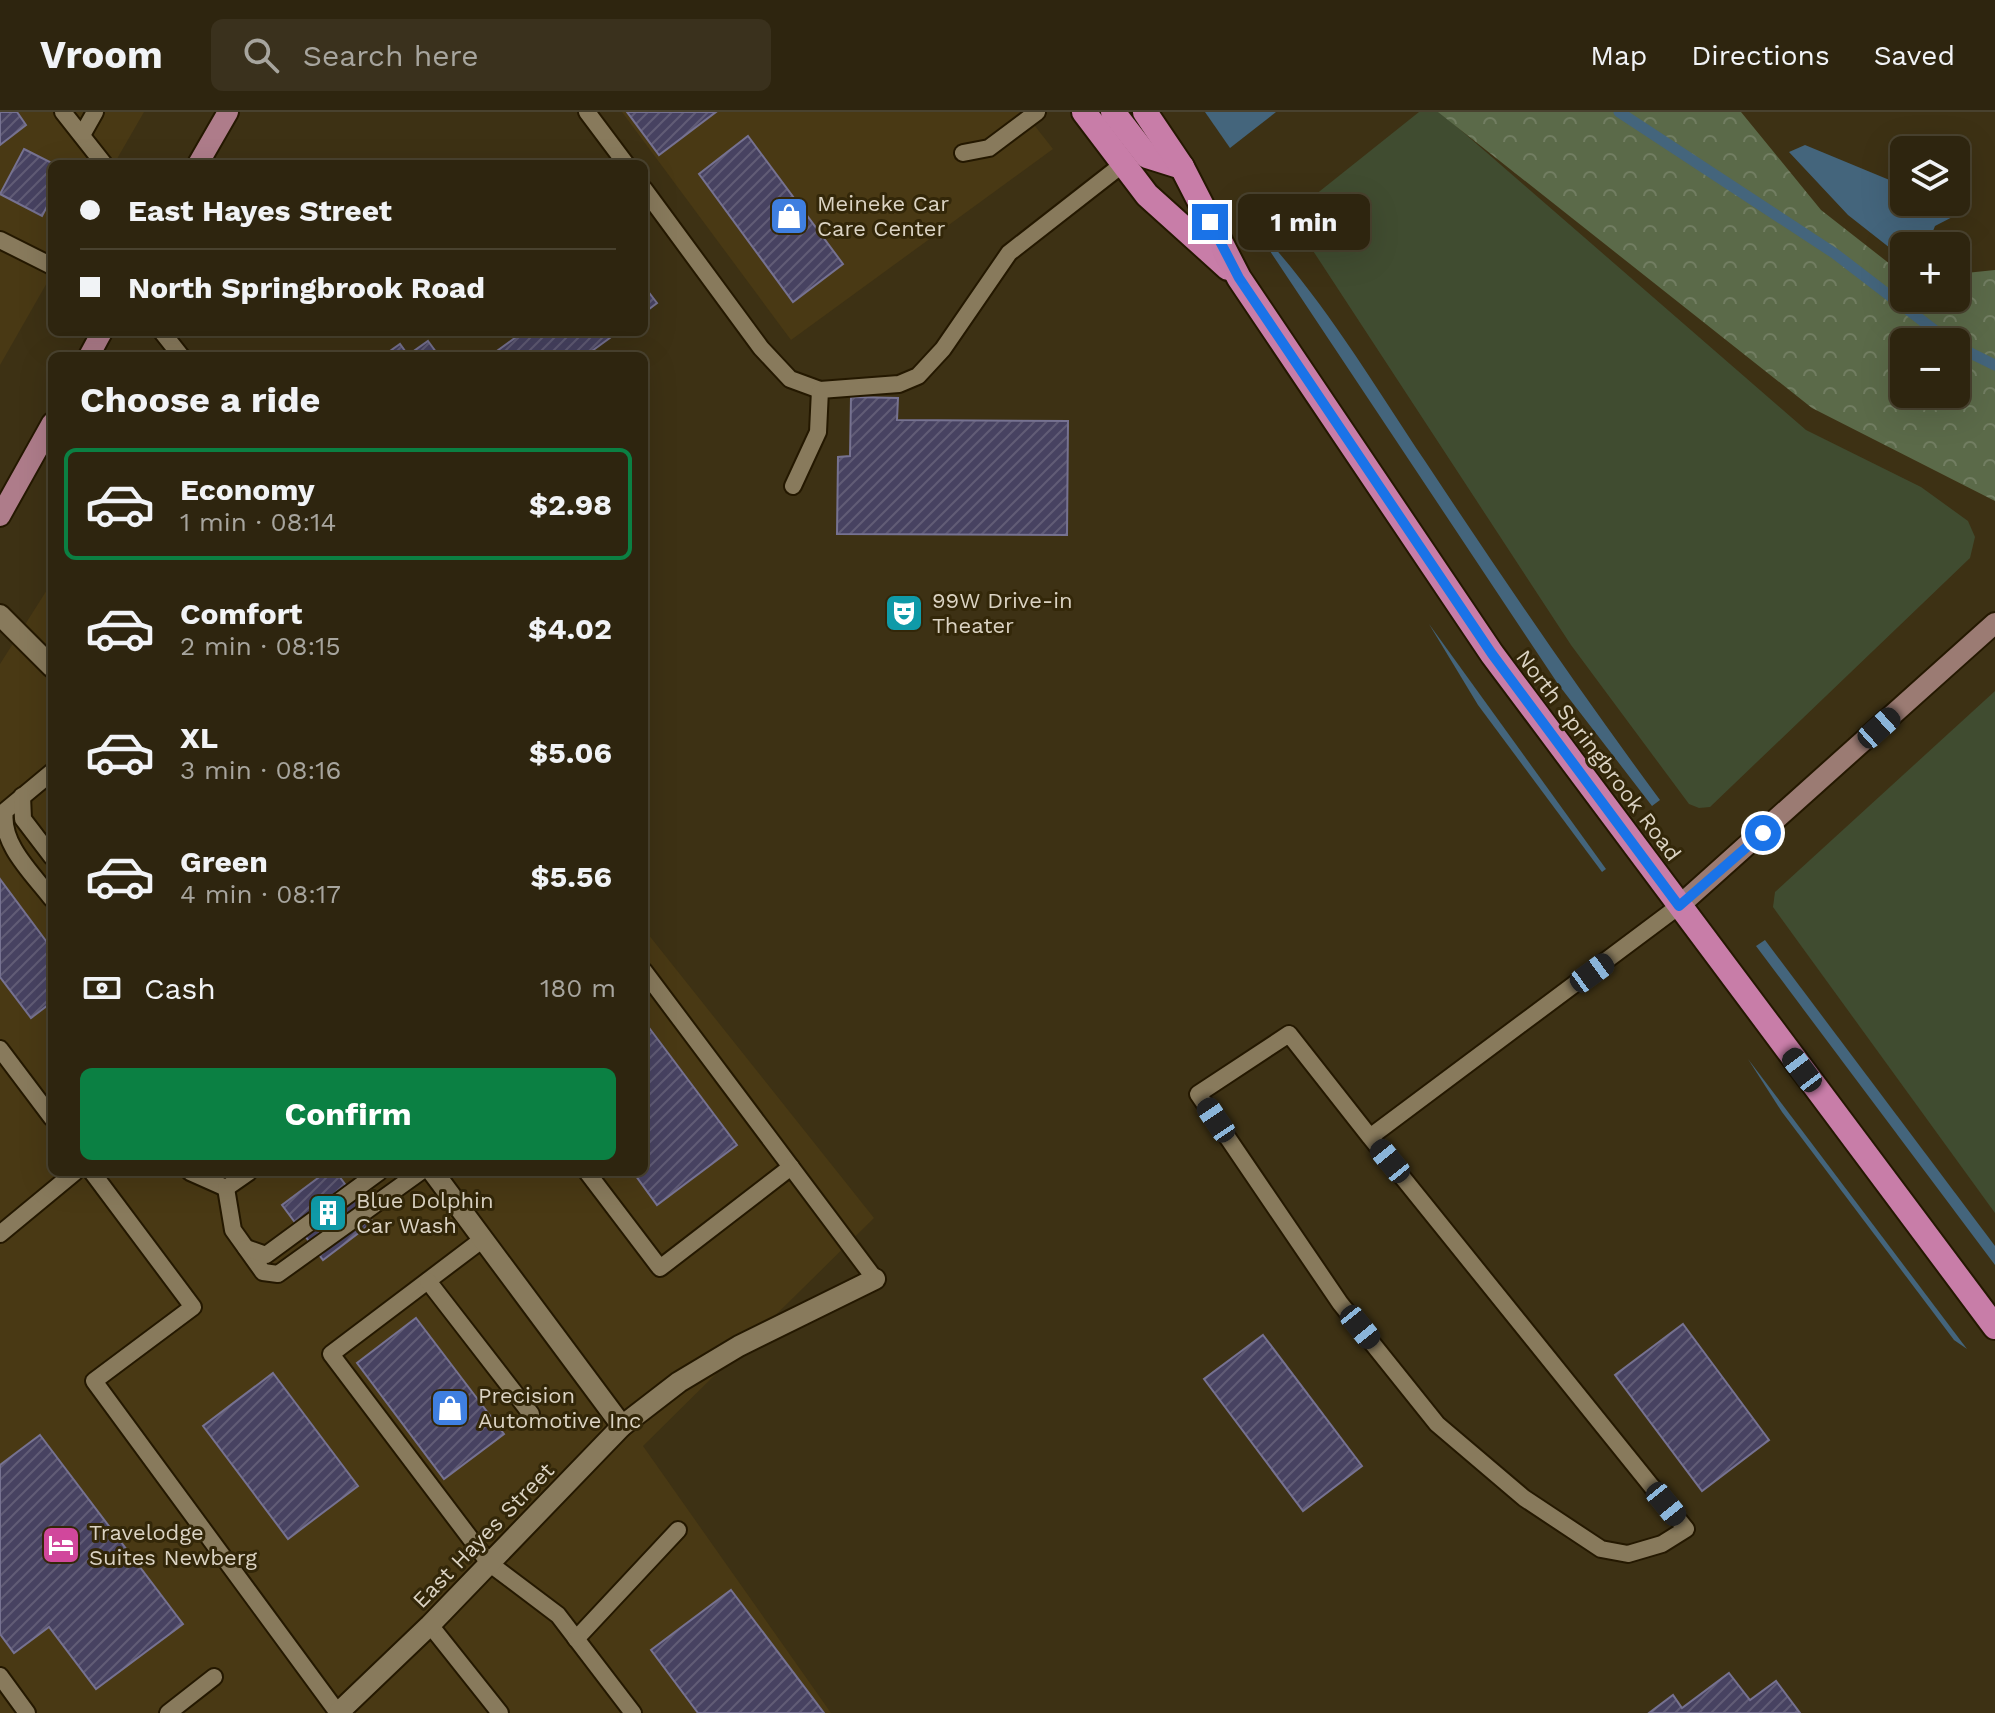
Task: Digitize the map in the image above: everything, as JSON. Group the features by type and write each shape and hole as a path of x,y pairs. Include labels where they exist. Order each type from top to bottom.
{"highway":[{"name":"North Springbrook Road","path":"1084,112 1147,195 1239,278"},
{"path":"1113,112 1147,156 1182,167"},
{"name":"North Springbrook Road","path":"1145,112 1182,167 1239,278 1492,654 1995,1327"}],"main road":[{"path":"200,160 228,112"},
{"path":"0,516 48,430"}],"street":[{"path":"0,615 48,663"},
{"path":"1679,906 1995,623"},
{"path":"436,1176 622,1426"},
{"name":"East Hayes Street","path":"338,1713 430,1625 622,1426 679,1382 739,1346 875,1279"}],"lane":[{"path":"63,112 101,160"},
{"path":"82,135 95,112"},
{"path":"587,112 623,160"},
{"path":"963,153 989,148 1037,112"},
{"path":"648,194 761,348 790,379 820,390 899,384 918,376 943,349 1009,253 1123,164"},
{"path":"0,240 48,264"},
{"path":"165,336 178,352"},
{"path":"793,486 818,432 820,390"},
{"path":"48,775 5,811 3,824 9,842 48,894"},
{"path":"22,796 23,819 48,852"},
{"path":"1370,1137 1679,906"},
{"path":"648,976 875,1279"},
{"path":"1289,1034 1370,1137 1439,1223 1686,1529 1662,1544 1628,1554 1601,1549 1524,1498 1437,1424 1340,1303 1198,1094 1289,1034"},
{"path":"0,1049 48,1113"},
{"path":"590,1176 660,1268 791,1167"},
{"path":"0,1234 70,1176"},
{"path":"95,1176 193,1307 94,1381 338,1713"},
{"path":"199,1176 226,1188"},
{"path":"226,1188 243,1176"},
{"path":"246,1248 266,1255 374,1176"},
{"path":"226,1188 233,1230 263,1272 278,1274 414,1176"},
{"path":"483,1239 331,1354 489,1563 558,1615 633,1713"},
{"path":"428,1281 531,1414"},
{"path":"576,1639 678,1530"},
{"path":"430,1625 500,1713"},
{"path":"0,1676 27,1713"},
{"path":"168,1713 214,1677"}],"shaded area":[{"path":"0,112 144,112 116,160 48,160 48,281 0,365"},
{"path":"622,112 1024,112 1053,149 791,340"},
{"path":"48,588 48,1176 648,1176 648,934 874,1218 643,1446 831,1713 0,1713 0,664"}],"green space":[{"path":"1419,112 1440,112 1806,430 1921,487 1968,521 1975,537 1970,558 1710,807 1699,808 1689,804 1571,645 1304,237 1275,218 1315,195"},
{"path":"1438,112 1741,112 1821,210 1890,264 1890,312 1970,312 1970,273 1995,270 1995,501 1812,408"},
{"path":"1995,691 1995,1213 1773,907 1775,892"}],"water":[{"path":"1205,112 1276,112 1230,148"},
{"path":"1805,145 1890,180 1890,216 1954,216 1935,226 1933,232 1890,232 1890,248 1848,215 1789,152"},
{"path":"1250,221 1299,277 1343,337 1511,590 1660,800 1652,806 1558,684"},
{"path":"1429,624 1606,869 1602,872 1478,705"},
{"path":"1765,940 1995,1246 1995,1265 1756,946"},
{"path":"1748,1059 1967,1349 1954,1340 1782,1112"}],"building":[{"path":"0,112 17,112 26,125 0,145"},
{"path":"627,112 716,112 659,155"},
{"path":"748,136 843,264 793,302 699,174"},
{"path":"24,149 48,161 48,205 42,216 0,194"},
{"path":"648,291 657,303 648,310"},
{"path":"518,336 612,336 590,352 496,352"},
{"path":"428,341 436,352 412,352"},
{"path":"400,344 406,352 389,352"},
{"path":"851,397 898,398 897,420 1068,421 1067,535 837,534 838,457 850,456"},
{"path":"0,879 48,944 48,1005 31,1018 0,977"},
{"path":"648,1026 737,1145 657,1205 636,1176 648,1176"},
{"name":"Blue Dolphin Car Wash","path":"321,1176 339,1176 373,1222 323,1260 282,1205"},
{"path":"416,1318 504,1434 444,1479 357,1363"},
{"path":"1683,1324 1769,1440 1702,1491 1615,1375"},
{"path":"1263,1335 1362,1466 1303,1511 1204,1379"},
{"path":"273,1373 358,1486 288,1539 203,1426"},
{"name":"Travelodge Suites Newberg","path":"40,1435 183,1624 96,1689 49,1627 14,1653 0,1634 0,1465"},
{"path":"731,1590 824,1713 698,1713 651,1650"},
{"path":"1729,1673 1750,1700 1776,1681 1800,1713 1649,1713 1673,1695 1682,1708"}],"waterway":[{"path":"1619,112 1834,253 1932,328"},
{"path":"1970,353 1995,365"}],"place":[{"name":"Meineke Car Care Center","path":"789,216"},
{"name":"99W Drive-in Theater","path":"904,613"},
{"name":"Blue Dolphin Car Wash","path":"328,1213"},
{"name":"Precision Automotive Inc","path":"450,1408"},
{"name":"Travelodge Suites Newberg","path":"61,1545"}],"route":[{"path":"1210,222 1239,278 1492,654 1679,906 1763,833"}]}
